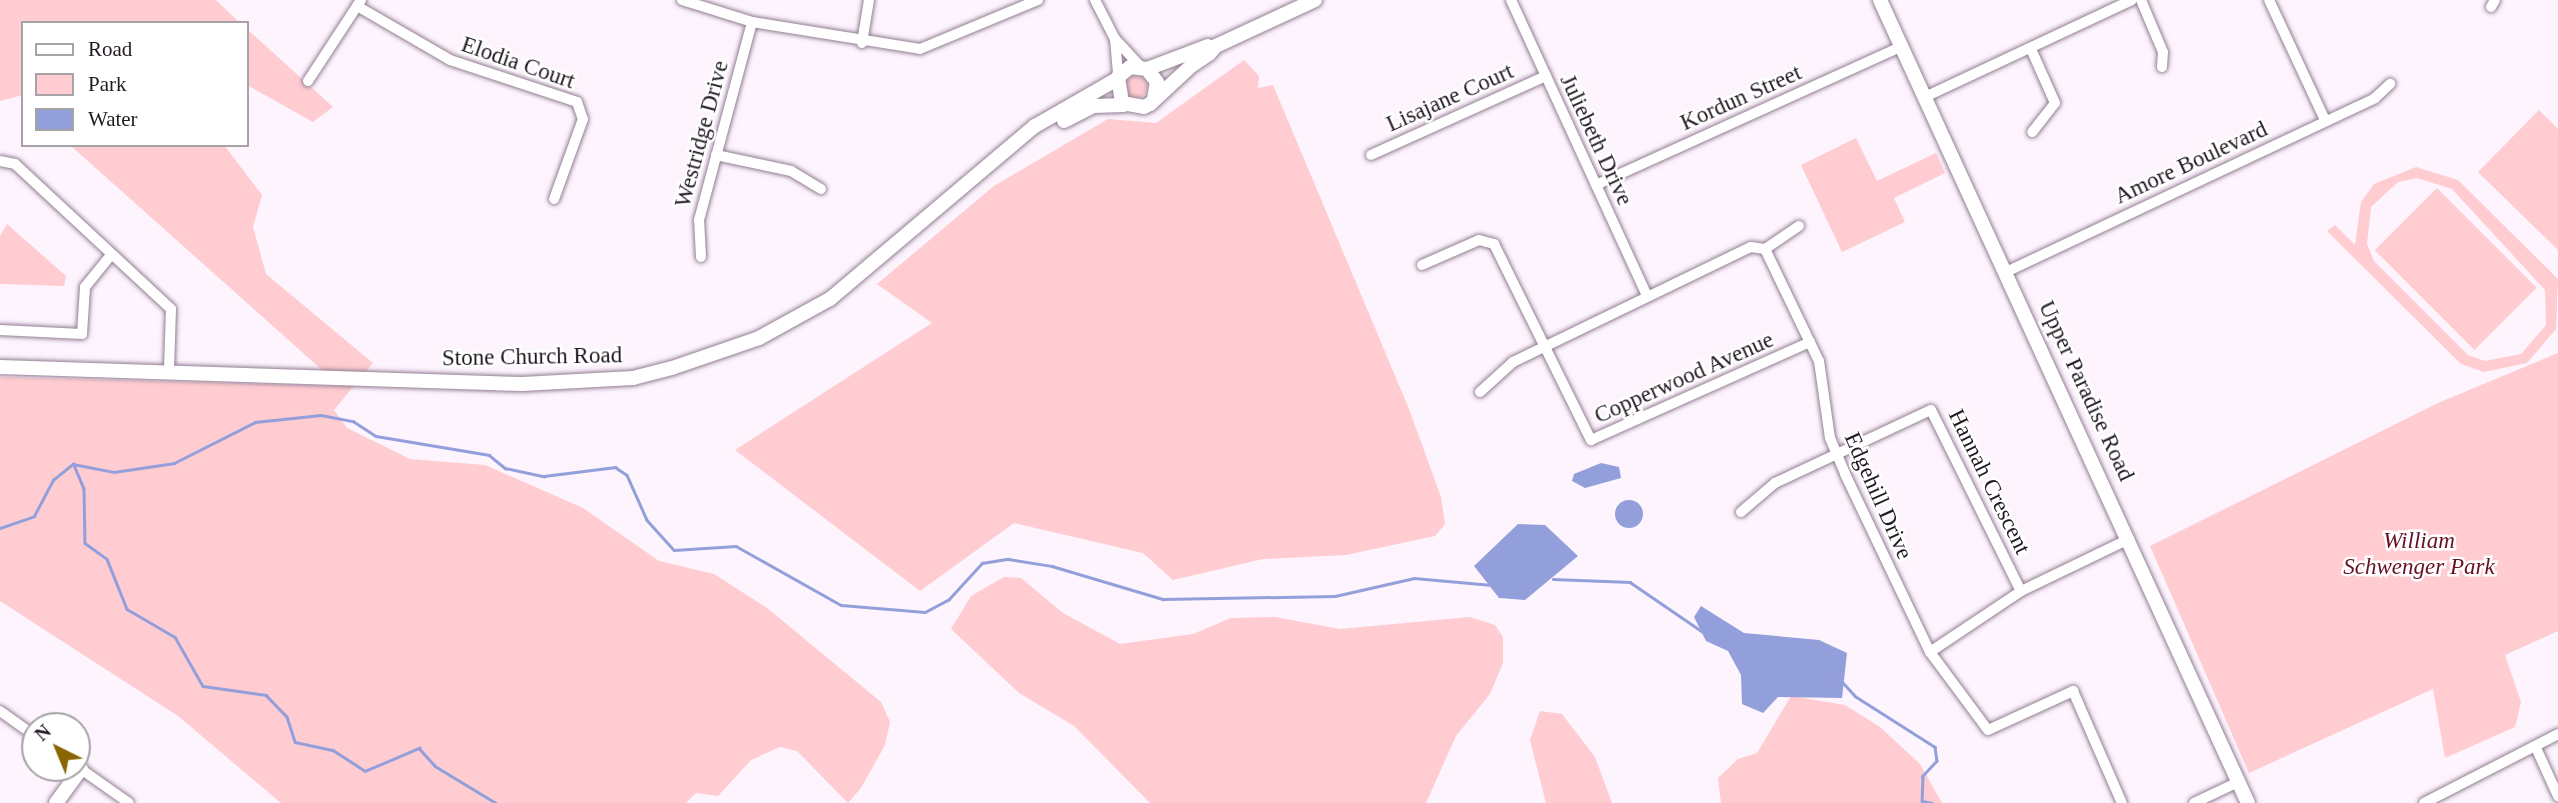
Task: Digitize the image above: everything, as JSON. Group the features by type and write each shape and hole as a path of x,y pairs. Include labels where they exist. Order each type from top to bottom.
{"main road":[{"path":"1216,46 1141,108 1124,105 1116,93 1118,78 1216,46 1315,0"},
{"name":"Upper Paradise Road","path":"1880,0 1927,96 2248,803"},
{"path":"1144,68 1157,82 1154,99"},
{"name":"Stone Church Road","path":"0,367 169,368 251,376 522,384 634,378 759,338 830,299 972,175 1118,78"},
{"name":"Stone Church Road","path":"1032,133 1039,135 1093,106 1124,105"},
{"path":"56,803 69,782"}],"street":[{"path":"682,0 752,22 862,43 920,49 1038,0"},
{"path":"862,43 869,0"},
{"path":"1095,0 1115,39 1144,68"},
{"name":"Juliebeth Drive","path":"1511,0 1647,296"},
{"path":"1927,96 2132,0"},
{"path":"2141,0 2162,52 2162,67"},
{"path":"2269,0 2325,120"},
{"path":"307,81 359,3"},
{"name":"Elodia Court","path":"359,3 450,60 577,102 583,119 554,199"},
{"name":"Westridge Drive","path":"701,257 696,236 752,22"},
{"path":"1115,39 1118,78"},
{"name":"Kordun Street","path":"1596,185 1903,46"},
{"path":"2031,49 2055,103 2032,132"},
{"name":"Lisajane Court","path":"1371,155 1546,76"},
{"name":"Amore Boulevard","path":"2006,272 2380,96 2390,84"},
{"path":"716,155 791,171 821,189"},
{"path":"0,161 15,163 171,309 169,368"},
{"path":"1480,392 1503,368 1751,247 1765,248 1799,226"},
{"path":"1422,265 1479,240 1492,242 1543,348"},
{"name":"Edgehill Drive","path":"1765,248 1811,342 1836,454 1930,652 1988,730 2073,691 2122,803"},
{"path":"0,330 82,334 85,287 111,255"},
{"name":"Copperwood Avenue","path":"1543,348 1591,440 1811,342"},
{"name":"Hannah Crescent","path":"1836,454 1931,410 1938,412 2021,590"},
{"path":"1741,512 1775,483 1836,454"},
{"path":"1930,652 2021,590 2129,539"},
{"path":"0,711 21,726"},
{"path":"2424,803 2537,750 2558,734"},
{"path":"2537,750 2558,796"},
{"path":"91,776 129,803"},
{"path":"2194,803 2238,782"}],"green space":[{"path":"0,0 216,0 238,21 21,21 21,96 0,101"},
{"path":"248,30 333,107 313,122 248,86"},
{"path":"1244,60 1259,76 1258,88 1273,85 1409,409 1441,497 1445,524 1435,536 1346,555 1263,559 1173,580 1143,553 1014,523 920,591 735,450 932,323 877,284 994,186 1108,119 1156,123"},
{"path":"1136,76 1144,79 1147,87 1144,95 1136,98 1128,95 1125,87 1128,79"},
{"path":"2539,110 2558,129 2558,250 2478,172"},
{"path":"1856,138 1877,181 1936,153 1945,173 1894,198 1905,222 1842,252 1801,165"},
{"path":"72,147 226,147 262,195 253,227 266,274 373,363 334,410 347,428 410,459 485,465 583,508 659,561 714,574 767,608 881,702 890,722 885,745 861,788 848,803 797,751 780,747 751,760 718,796 696,793 686,803 281,803 178,716 0,601 0,377 340,386"},
{"path":"2416,167 2458,180 2558,279 2556,329 2527,363 2484,372 2461,364 2327,231 2335,225 2355,245 2361,202 2374,184","holes":["2417,178 2452,189 2545,290 2546,325 2521,354 2485,361 2468,355 2374,261 2367,244 2371,207 2398,182"]},
{"path":"2437,188 2537,288 2474,350 2375,250"},
{"path":"7,224 66,276 64,286 0,284 0,236"},
{"name":"William Schwenger Park","path":"2558,353 2558,631 2505,655 2521,702 2515,727 2445,758 2433,689 2249,773 2150,546 2438,403"},
{"path":"1004,577 1021,578 1063,613 1120,644 1193,634 1231,618 1275,617 1340,629 1470,617 1495,625 1503,637 1503,663 1490,694 1456,736 1426,803 1150,803 1074,726 1019,693 951,629 971,596"},
{"path":"1791,696 1845,705 1880,727 1920,764 1942,803 1721,803 1718,778 1738,759 1757,753"},
{"path":"1540,711 1562,714 1595,757 1612,803 1546,803 1530,740"}],"water":[{"path":"1601,463 1619,467 1621,478 1585,488 1572,481 1574,474"},
{"path":"1629,500 1639,504 1643,514 1639,524 1629,528 1619,524 1615,514 1619,504"},
{"path":"1518,524 1545,525 1578,556 1525,600 1499,598 1474,566"},
{"path":"1701,606 1744,633 1819,640 1847,653 1842,698 1778,697 1763,713 1742,704 1741,675 1728,651 1706,641 1694,617"}],"waterway":[{"path":"0,528 34,516 53,480 73,464 114,472 174,463 255,422 321,415 353,421 376,436 489,455 505,468 544,476 615,467 627,475 647,520 674,550 736,546 841,605 925,612 949,599 982,563 1008,559 1052,566 1163,599 1335,596 1414,578 1492,585"},
{"path":"74,465 84,488 85,543 107,559 127,609 175,637 203,686 266,695 287,717 295,742 333,750 365,771 419,748 435,766 496,803"},
{"path":"1553,579 1630,582 1703,632"},
{"path":"1838,677 1855,696 1935,747 1937,761 1923,776 1922,801 1932,803"}]}
